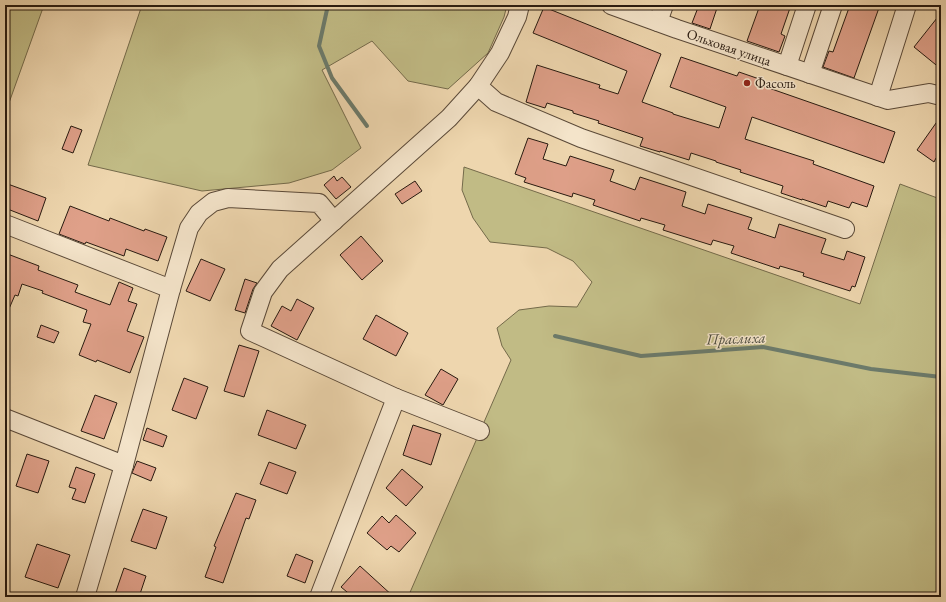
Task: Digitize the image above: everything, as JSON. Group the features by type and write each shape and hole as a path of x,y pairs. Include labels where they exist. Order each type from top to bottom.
{"street":[{"path":"480,431 396,398 250,331 263,292 280,269 449,118 478,86 500,53 517,17 520,5"},
{"name":"Ольховая улица","path":"611,5 639,10 658,22 888,100 929,93 941,96"},
{"path":"658,22 664,5"},
{"path":"787,66 807,5"},
{"path":"810,74 833,5"},
{"path":"878,97 907,5"},
{"path":"478,86 496,102 581,138 846,229"},
{"path":"85,597 124,465 171,289 189,228 199,213 213,202 228,198 319,203 334,220"},
{"path":"5,224 171,289"},
{"path":"319,597 396,398"},
{"path":"5,418 124,465"}],"shaded area":[{"path":"5,5 44,5 5,114"},
{"path":"142,5 507,5 504,17 488,53 448,89 408,81 372,41 322,70 361,148 332,170 289,183 202,191 88,165"},
{"path":"464,167 860,304 900,184 940,199 941,597 408,597 511,360 502,346 497,328 519,310 549,306 577,307 592,282 573,261 547,248 490,242 473,218 462,190"}],"building":[{"path":"699,5 718,5 710,29 692,23"},
{"path":"760,5 791,5 781,34 785,36 779,52 747,41"},
{"path":"850,5 880,5 854,78 823,67 829,51 833,52"},
{"path":"544,7 661,54 642,102 673,114 719,128 726,107 670,87 681,57 737,76 739,72 765,81 763,86 895,132 884,163 752,117 745,139 814,161 813,164 874,186 867,207 852,202 849,208 828,201 826,207 802,200 781,193 783,186 740,172 741,170 716,161 691,153 689,160 640,146 643,138 598,123 599,121 547,103 545,108 526,102 537,65 600,85 599,88 618,94 627,71 533,33"},
{"path":"941,13 941,69 914,47"},
{"path":"941,116 941,162 936,158 934,162 917,150"},
{"path":"71,126 82,130 73,153 62,149"},
{"path":"528,138 548,144 543,159 566,166 570,156 614,170 610,181 635,190 640,177 686,192 682,206 705,214 708,204 752,218 748,229 775,238 779,224 826,239 821,253 844,260 847,251 865,257 855,287 852,286 850,291 803,276 804,273 780,266 779,269 731,253 734,246 713,240 711,245 663,230 665,225 641,218 640,221 593,205 595,200 573,193 572,197 524,182 526,178 515,174"},
{"path":"334,176 337,181 342,177 351,187 336,199 324,185"},
{"path":"415,181 422,191 402,204 395,194"},
{"path":"5,183 46,198 38,221 5,208"},
{"path":"70,206 109,221 110,218 144,231 145,229 167,237 158,261 126,249 124,256 59,234"},
{"path":"361,236 383,261 362,280 340,255"},
{"path":"5,253 39,266 38,270 78,285 75,292 110,305 119,282 133,288 128,301 137,304 127,331 144,337 130,373 97,360 96,362 79,355 91,324 83,322 87,310 42,293 43,291 22,284 18,296 15,295 5,318"},
{"path":"201,259 225,269 210,301 186,291"},
{"path":"245,279 257,283 253,289 245,313 235,310"},
{"path":"297,299 314,308 297,340 271,326 282,306 291,311"},
{"path":"376,315 408,333 396,356 363,339"},
{"path":"41,325 59,332 54,343 37,337"},
{"path":"239,345 259,351 244,397 224,391"},
{"path":"441,369 458,379 443,405 425,395"},
{"path":"184,378 208,387 196,419 172,410"},
{"path":"95,395 117,403 104,439 81,431"},
{"path":"267,410 306,425 296,449 258,435"},
{"path":"413,425 441,434 431,465 403,455"},
{"path":"147,428 167,436 163,447 143,440"},
{"path":"27,454 49,461 38,493 16,486"},
{"path":"137,461 156,468 151,481 132,473"},
{"path":"269,462 296,472 287,494 260,484"},
{"path":"76,467 95,474 85,503 72,499 76,489 69,487"},
{"path":"402,469 423,487 406,506 386,488"},
{"path":"236,493 256,500 249,519 246,518 223,583 205,577 216,547 214,546"},
{"path":"143,509 167,517 156,549 131,541"},
{"path":"396,515 416,533 399,552 391,546 387,550 367,533 382,516 389,523"},
{"path":"37,544 70,555 58,588 25,577"},
{"path":"296,554 313,561 305,583 287,576"},
{"path":"360,566 394,597 353,597 341,587"},
{"path":"124,568 146,576 139,597 114,597"}],"waterway":[{"name":"Праслиха","path":"328,5 319,46 332,78 367,126"},
{"name":"Праслиха","path":"555,336 641,356 763,347 871,369 941,377"}],"place":[{"name":"Фасоль","path":"747,83"}]}
